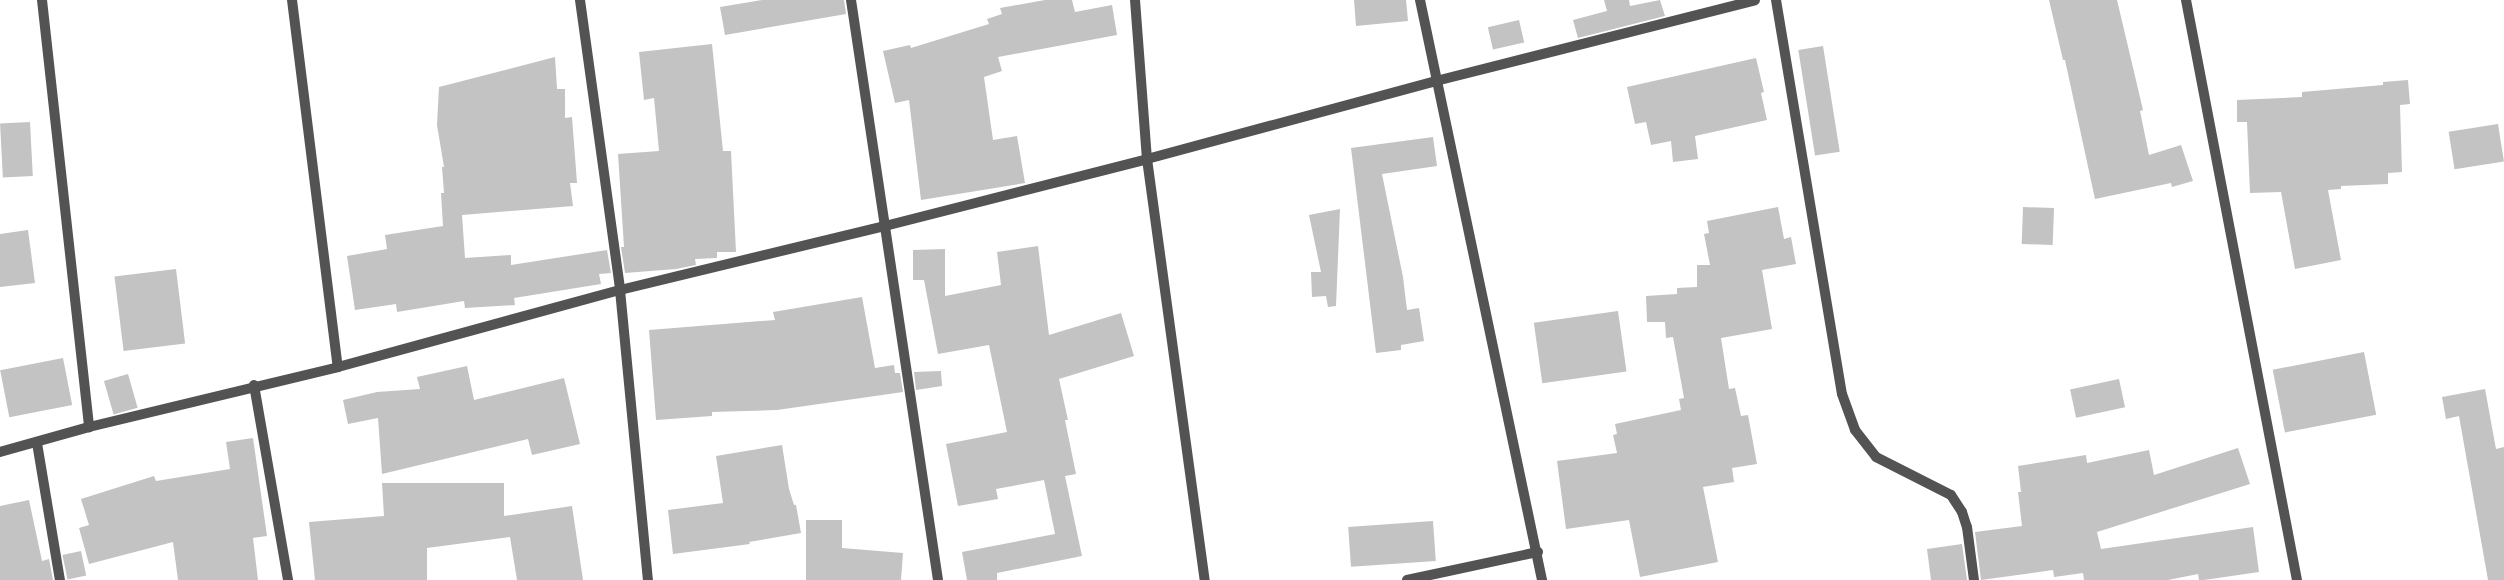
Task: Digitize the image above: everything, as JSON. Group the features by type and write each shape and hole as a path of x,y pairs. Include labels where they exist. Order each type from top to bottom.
{"street":[{"path":"42,0 89,427"},
{"path":"292,0 338,367"},
{"path":"580,0 620,290 648,580"},
{"path":"851,0 938,580"},
{"path":"1135,0 1147,159 1205,580"},
{"path":"1420,0 1538,552 1542,580"},
{"path":"1776,0 1842,394 1855,430 1876,458 1951,495 1962,512 1967,527 1974,580"},
{"path":"2186,0 2297,580"},
{"path":"0,452 254,385 338,367 620,290 884,226 1147,159 1436,81 1750,1"},
{"path":"254,385 288,580"},
{"path":"37,443 60,580"},
{"path":"1407,580 1538,552"}],"building":[{"path":"762,0 844,0 846,14 725,35 720,7"},
{"path":"1045,0 1072,0 1075,12 1112,5 1117,35 998,57 1002,71 984,77 993,140 1017,136 1025,183 921,200 909,100 895,103 883,51 910,45 911,48 989,24 987,19 1002,14 1000,8"},
{"path":"1354,0 1406,0 1408,21 1356,26"},
{"path":"1604,0 1629,0 1630,6 1660,0 1665,16 1578,38 1573,20 1607,11"},
{"path":"2049,0 2117,0 2143,110 2140,111 2149,155 2181,145 2193,181 2172,187 2171,183 2095,199 2065,60 2063,60"},
{"path":"1519,20 1524,42 1493,50 1488,27"},
{"path":"712,44 723,151 731,151 736,252 717,252 717,258 695,259 696,265 676,269 625,273 621,247 624,247 618,154 659,151 654,98 644,100 639,52"},
{"path":"1823,46 1840,152 1815,156 1798,50"},
{"path":"555,57 557,89 565,89 565,118 572,117 577,183 570,183 573,206 462,215 465,258 511,255 511,265 607,250 611,273 599,274 601,284 514,298 515,305 465,308 464,301 397,312 396,304 355,310 347,256 387,249 385,235 443,226 441,193 444,193 442,167 444,167 437,125 439,87"},
{"path":"1756,58 1764,92 1761,93 1767,120 1695,136 1698,159 1673,162 1671,141 1651,145 1646,122 1635,124 1627,87"},
{"path":"2408,80 2410,104 2400,105 2402,172 2388,173 2388,184 2341,186 2341,189 2328,190 2341,260 2295,269 2281,192 2250,193 2247,122 2237,122 2237,100 2302,97 2302,92 2383,85 2383,82"},
{"path":"30,122 33,176 3,177 0,124"},
{"path":"2498,124 2504,162 2455,169 2449,132"},
{"path":"1433,137 1437,166 1382,174 1403,277 1407,310 1419,308 1424,341 1401,345 1401,350 1376,353 1351,148"},
{"path":"1778,207 1784,239 1791,237 1796,264 1762,270 1772,329 1721,338 1729,389 1735,388 1741,416 1748,415 1757,464 1732,468 1734,482 1703,487 1718,562 1640,577 1629,520 1566,529 1557,461 1617,453 1613,435 1617,434 1615,424 1681,410 1679,399 1684,398 1673,337 1666,338 1665,322 1647,322 1646,296 1677,294 1677,288 1697,287 1697,265 1710,265 1704,234 1709,233 1707,221"},
{"path":"2023,207 2054,208 2053,245 2022,244"},
{"path":"1340,209 1336,306 1328,307 1326,296 1312,297 1311,272 1321,272 1309,215"},
{"path":"28,230 35,283 0,287 0,234"},
{"path":"1038,246 1049,335 1121,313 1134,356 1059,379 1068,420 1065,420 1076,474 1065,476 1082,556 997,573 997,580 967,580 962,552 1055,534 1044,480 996,489 998,499 958,506 946,444 1007,432 989,345 938,354 924,280 913,280 913,250 945,249 945,296 1001,285 997,252"},
{"path":"176,269 185,343 124,351 114,277"},
{"path":"862,297 875,368 894,365 895,373 900,373 903,392 777,410 712,412 712,416 656,420 649,330 775,320 773,312"},
{"path":"1618,311 1626,371 1542,383 1534,323"},
{"path":"2364,352 2376,415 2285,433 2273,370"},
{"path":"63,358 72,405 9,417 0,370"},
{"path":"467,366 474,400 564,378 580,444 532,455 528,439 382,474 378,418 348,424 343,400 377,392 420,389 417,377"},
{"path":"941,371 942,386 916,390 914,372"},
{"path":"128,374 138,408 114,415 104,381"},
{"path":"2119,379 2125,407 2076,418 2070,389"},
{"path":"2485,389 2496,449 2504,447 2504,580 2488,580 2459,416 2446,419 2442,397"},
{"path":"253,438 267,536 253,538 258,580 178,580 173,542 89,564 79,528 89,525 81,499 154,476 156,481 230,469 226,442"},
{"path":"782,445 789,489 794,505 796,505 801,533 749,542 750,544 673,554 668,510 723,503 716,456"},
{"path":"2238,448 2250,484 2097,532 2101,549 2253,527 2259,572 2204,580 2199,580 2198,574 2168,580 2084,580 2083,573 2054,577 2053,570 1981,580 1975,532 2022,526 2018,492 2021,492 2018,466 2086,455 2087,463 2149,450 2154,475"},
{"path":"382,483 504,483 504,516 572,506 583,580 517,580 510,537 427,548 427,580 315,580 309,522 384,516"},
{"path":"29,500 42,561 49,559 53,580 0,580 0,506"},
{"path":"806,520 842,520 842,548 903,553 901,580 806,580"},
{"path":"1433,521 1436,561 1351,567 1348,527"},
{"path":"1962,544 1967,580 1931,580 1927,549"},
{"path":"81,551 86,575 68,579 62,555"}]}
